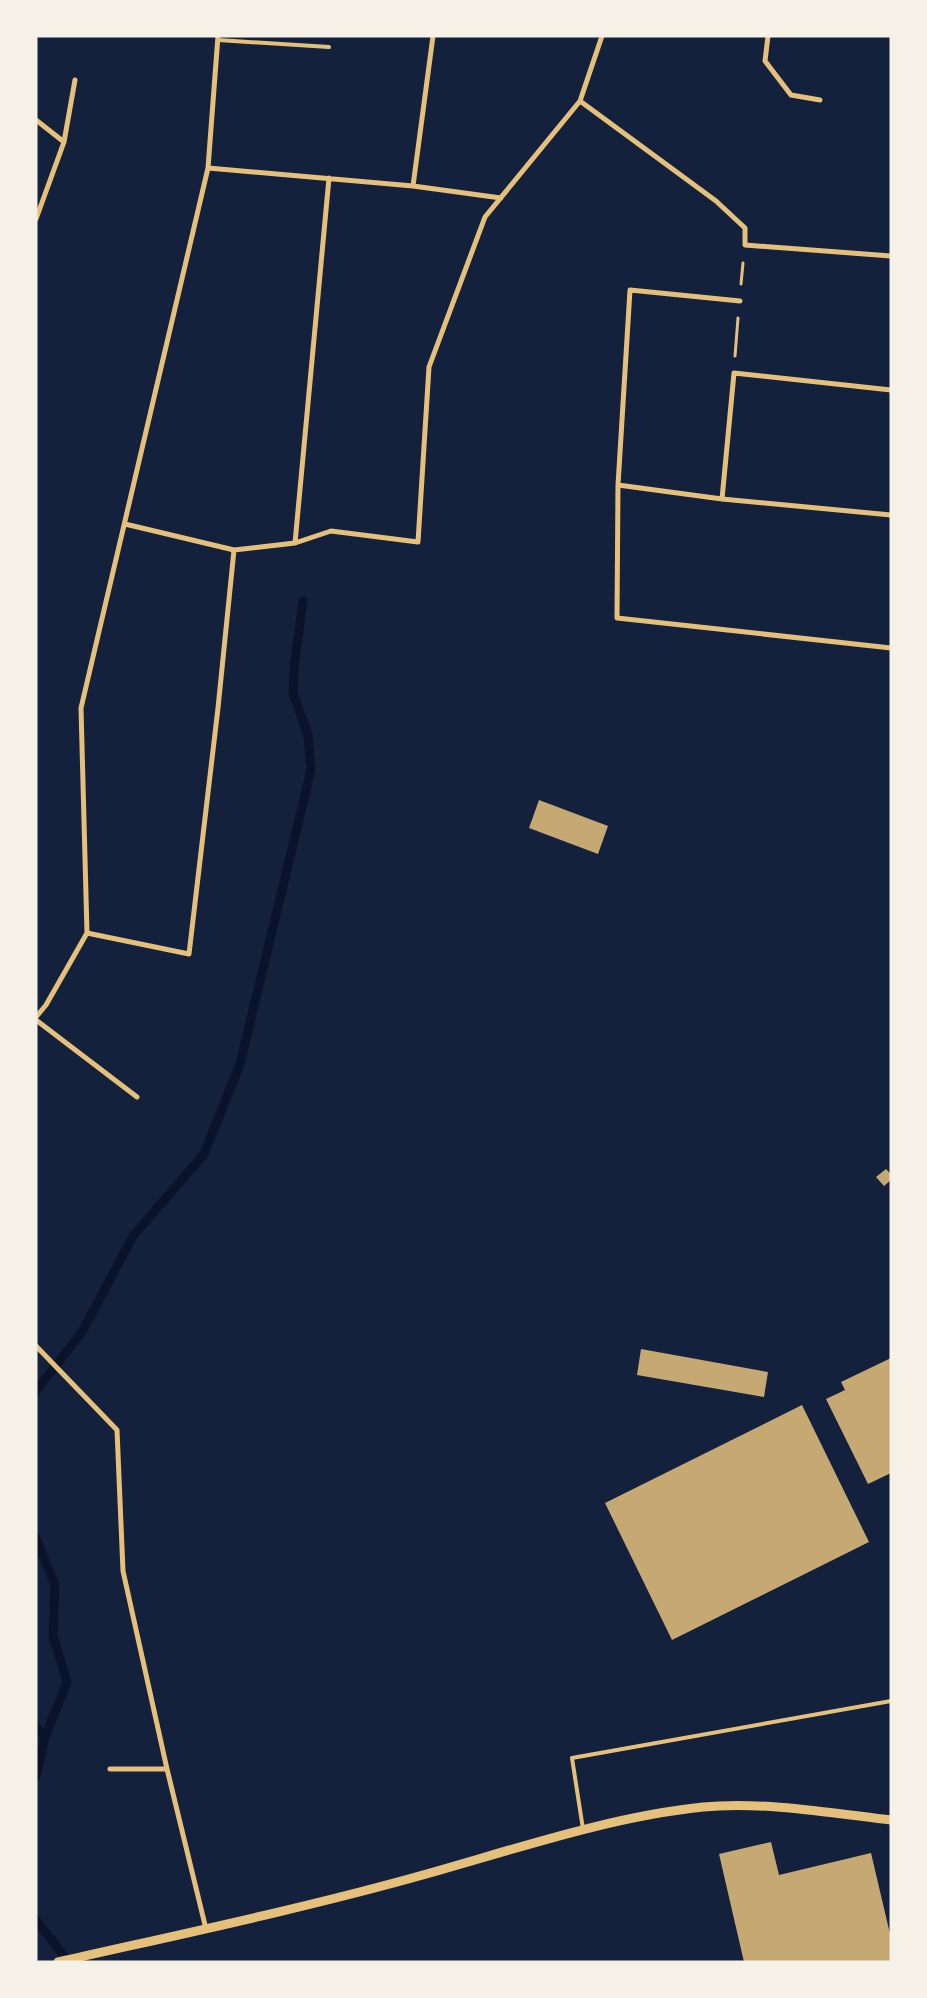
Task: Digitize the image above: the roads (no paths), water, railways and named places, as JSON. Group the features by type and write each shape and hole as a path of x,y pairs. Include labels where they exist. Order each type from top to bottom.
{"street":[{"path":"413,186 433,36"},
{"path":"125,524 234,550 295,543 331,531 418,542 429,367 485,217 580,101 602,36"},
{"path":"768,36 764,61 791,95 820,100"},
{"path":"138,1097 36,1019 87,933 81,708 208,168 218,38"},
{"path":"36,219 64,142 75,80"},
{"path":"580,101 716,201 745,228 745,245 891,256"},
{"path":"36,120 64,142"},
{"path":"208,168 413,186 502,198"},
{"path":"295,543 329,178"},
{"path":"740,301 630,290 618,485 617,618 891,648"},
{"path":"722,499 734,373 891,390"},
{"path":"618,485 722,499 891,515"},
{"path":"87,933 189,954 218,708 234,550"},
{"path":"36,1346 117,1430 123,1571 167,1769 206,1929"},
{"path":"110,1769 167,1769"},
{"path":"58,1962 206,1929 409,1879 627,1819 704,1807 757,1806 891,1820"}],"lane":[{"path":"218,38 329,47"},
{"path":"584,1830 572,1758 891,1701"}],"waterway":[{"path":"36,1391 82,1332 133,1236 204,1154 240,1064 311,770 308,735 293,693 294,667 303,601"},
{"path":"36,1539 55,1585 53,1636 67,1682 45,1737"},
{"path":"36,1727 45,1737 36,1776"},
{"path":"36,1920 69,1962"}]}
